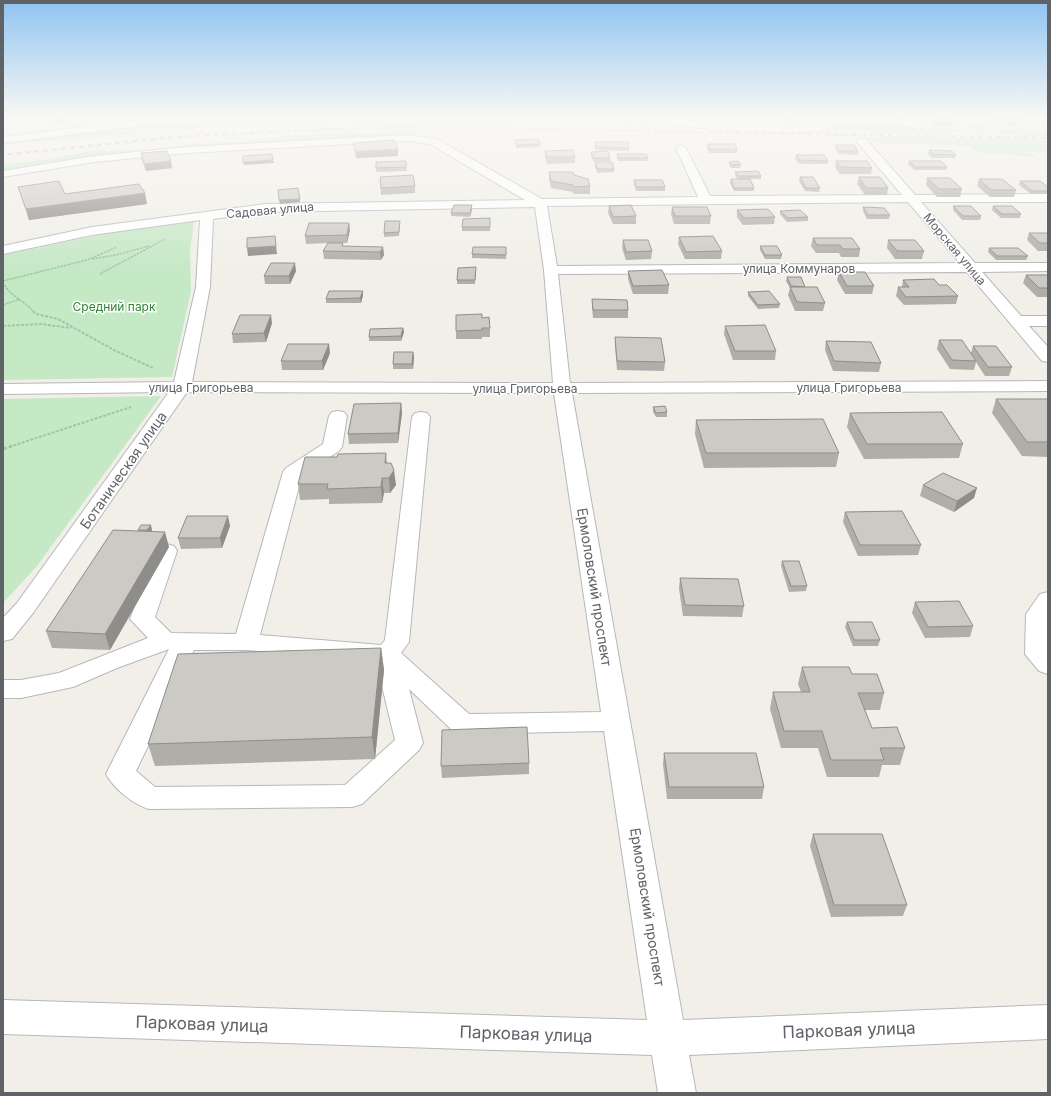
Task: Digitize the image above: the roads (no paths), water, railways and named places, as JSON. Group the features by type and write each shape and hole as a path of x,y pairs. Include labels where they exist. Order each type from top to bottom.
{"street":[{"path":"3,174 32,169"},
{"path":"481,169 540,204"},
{"path":"691,169 706,200"},
{"name":"Морская улица","path":"887,169 913,198 969,267 1048,357"},
{"name":"Садовая улица","path":"3,250 92,231 265,208 332,205 540,204 706,200 1048,198"},
{"name":"Ермоловский проспект","path":"540,204 551,270 562,388 670,1038 677,1093"},
{"name":"Ботаническая улица","path":"3,633 25,608 180,386 203,287 207,216"},
{"name":"улица Коммунаров","path":"551,270 1048,267"},
{"path":"1017,321 1048,321"},
{"name":"улица Григорьева","path":"3,389 180,386 562,388 1048,386"},
{"path":"246,642 293,472 332,447 338,416"},
{"path":"387,654 396,642 421,417"},
{"path":"166,551 142,619 175,641"},
{"path":"1048,599 1038,614 1038,654 1048,665"},
{"path":"3,689 21,689 64,681 108,662 175,641 246,642 387,654 463,724 617,721"},
{"path":"175,641 120,774 149,798 352,796 409,744 387,654"},
{"name":"Парковая улица","path":"3,1017 670,1038 1048,1022"}],"park label":[{"name":"Средний парк","path":"114,306"}]}
